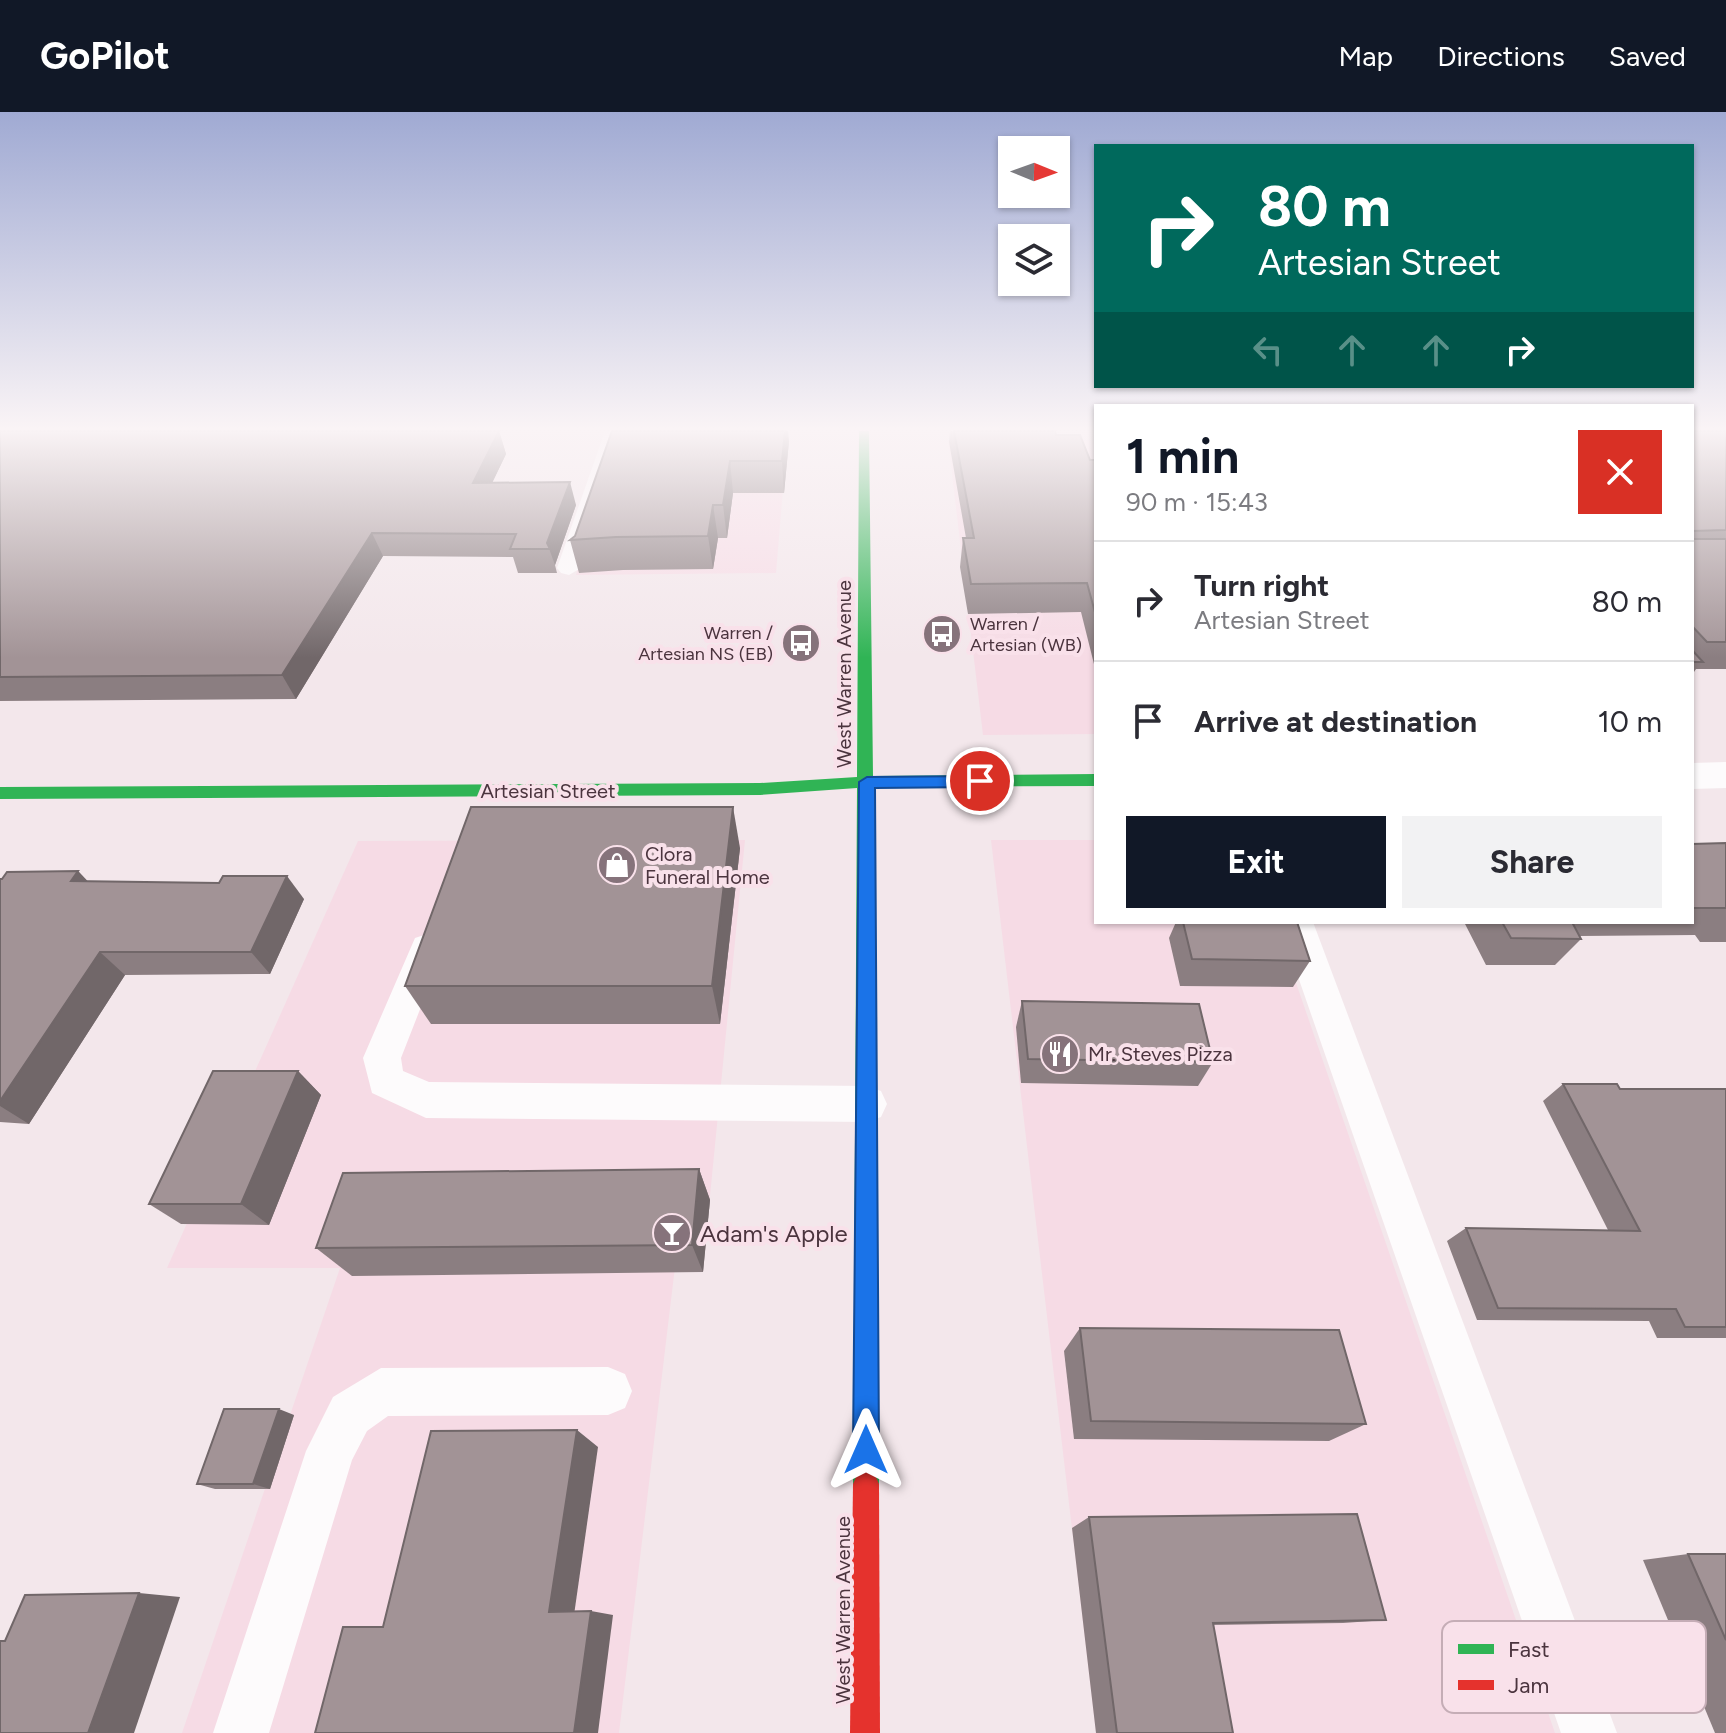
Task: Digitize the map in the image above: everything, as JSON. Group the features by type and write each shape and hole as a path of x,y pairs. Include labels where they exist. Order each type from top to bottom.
{"main road":[{"name":"West Warren Avenue","path":"865,507 865,1733"},
{"name":"Artesian Street","path":"0,793 760,789 867,782 1094,780"}],"street":[{"path":"1694,776 1726,775"}],"lane":[{"path":"569,568 590,507"},
{"path":"476,827 487,791"},
{"path":"442,912 382,1058 386,1081 426,1100 867,1104"},
{"path":"1297,924 1549,1621"},
{"path":"241,1733 330,1451 350,1414 381,1392 608,1391"},
{"path":"1582,1713 1589,1733"}],"shaded area":[{"path":"597,507 782,507 776,573 576,575"},
{"path":"956,507 1094,507 1094,734 983,735"},
{"path":"745,840 703,1267 675,1267 619,1733 182,1733 340,1268 167,1268 358,841"},
{"path":"991,840 1094,840 1094,924 1276,924 1516,1621 1442,1621 1442,1713 1548,1713 1555,1733 1096,1733"}],"building":[{"path":"0,507 561,507 547,543 550,549 510,549 516,534 372,533 282,675 0,677"},
{"path":"585,507 713,507 708,536 570,540 575,536"},
{"path":"968,507 1094,507 1094,609 1087,583 971,584 963,538 974,538"},
{"path":"1694,507 1726,507 1726,530 1694,531"},
{"path":"1694,539 1726,539 1726,642 1707,642 1694,628"},
{"path":"1694,652 1703,662 1694,662"},
{"path":"471,807 733,807 712,986 405,986"},
{"path":"1726,843 1726,908 1694,908 1694,844"},
{"path":"78,871 71,881 219,883 223,876 287,876 251,952 100,952 0,1101 0,879 7,872"},
{"path":"1183,924 1298,924 1310,961 1192,959"},
{"path":"1503,924 1573,924 1581,939 1511,938"},
{"path":"1022,1001 1199,1004 1213,1062 1028,1059"},
{"path":"213,1071 298,1071 241,1204 149,1204"},
{"path":"1563,1084 1617,1084 1620,1089 1726,1089 1726,1327 1685,1327 1676,1309 1498,1308 1466,1228 1640,1231"},
{"path":"699,1169 692,1245 316,1248 343,1173"},
{"path":"1080,1328 1339,1330 1366,1424 1091,1421"},
{"path":"224,1409 279,1409 253,1484 197,1484"},
{"path":"577,1430 549,1612 591,1611 574,1733 315,1733 343,1627 383,1627 431,1431"},
{"path":"1357,1514 1386,1620 1213,1623 1233,1733 1117,1733 1089,1517"},
{"path":"1688,1554 1726,1554 1726,1640"},
{"path":"139,1593 88,1733 0,1733 0,1641 5,1641 25,1595"}],"traffic: fast":[{"path":"864,507 866,1484"},
{"path":"0,793 760,789 867,782 1094,780"}],"traffic: jam":[{"path":"865,1733 866,1484"}],"place":[{"name":"Warren / Artesian (WB)","path":"942,634"},
{"name":"Warren / Artesian NS (EB)","path":"801,643"},
{"name":"Clora Funeral Home","path":"617,865"},
{"name":"Mr. Steves Pizza","path":"1060,1054"},
{"name":"Adam's Apple","path":"672,1233"}],"route":[{"path":"866,1450 867,782 980,781"}]}
